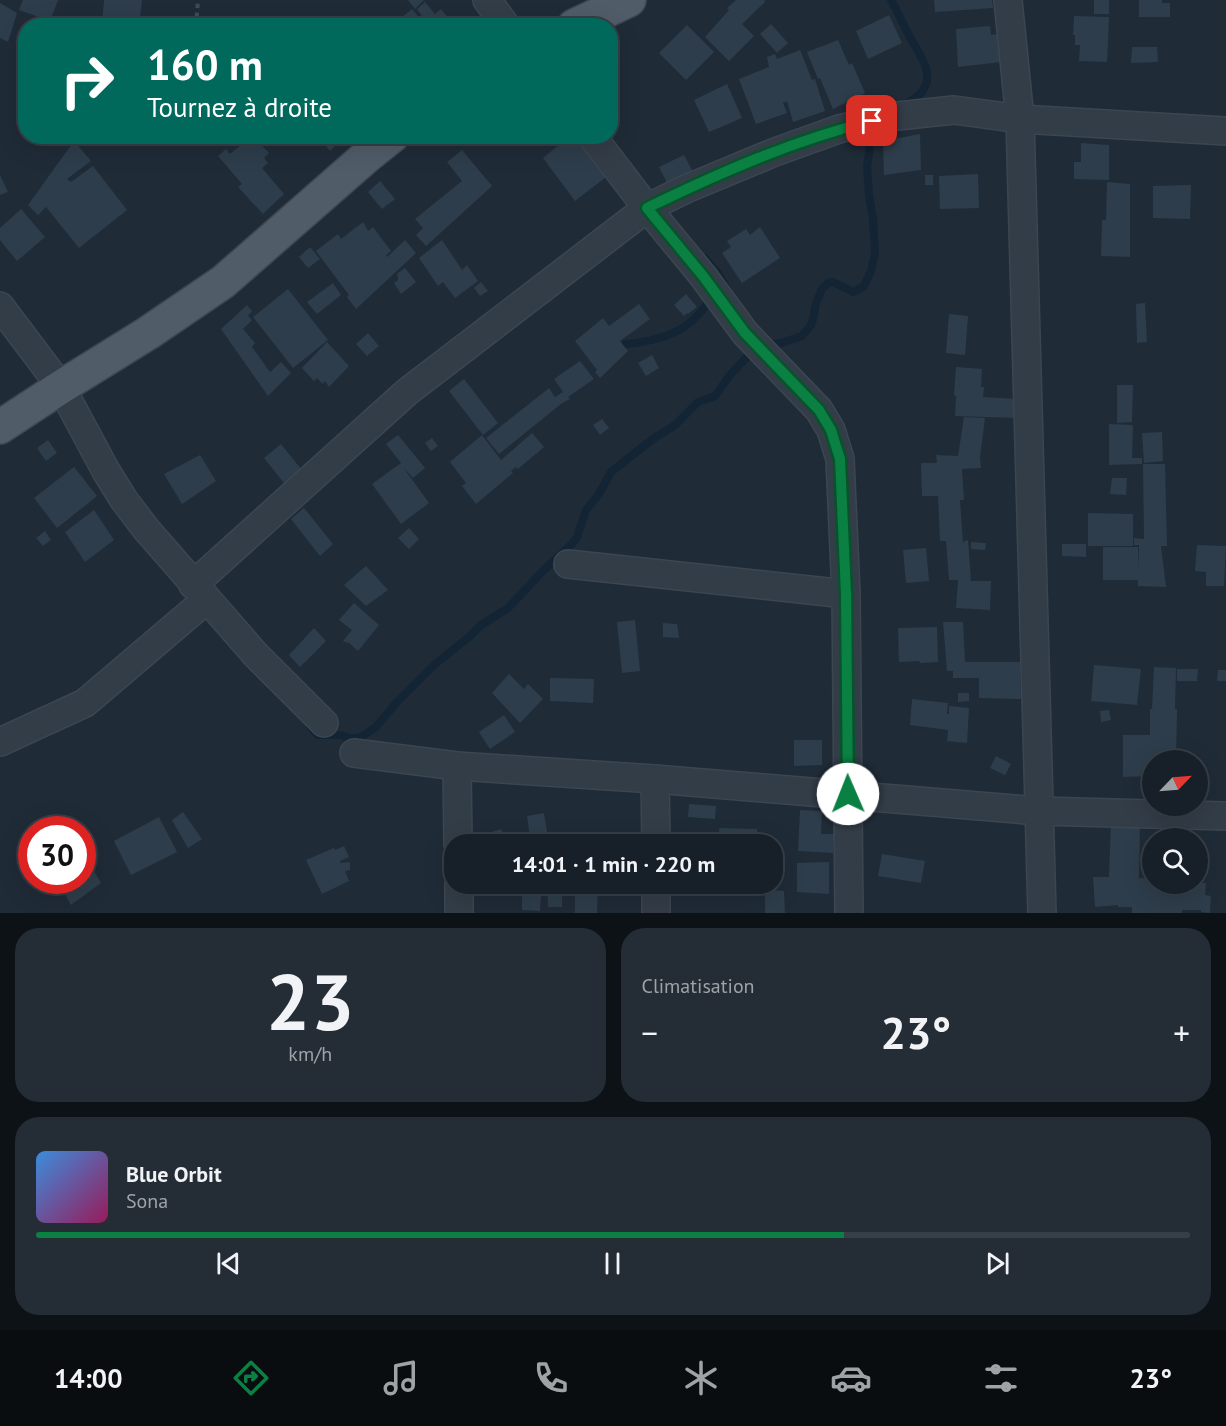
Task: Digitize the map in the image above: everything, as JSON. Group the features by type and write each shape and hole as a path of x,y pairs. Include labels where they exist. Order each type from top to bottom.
{"main road":[{"path":"590,18 629,0"},
{"path":"0,427 148,333 223,282 382,144"}],"street":[{"path":"487,0 500,18"},
{"path":"1008,0 1020,119 1042,913"},
{"path":"0,742 85,704 407,392 647,208 775,152 839,129 878,120 954,110 1020,119 1226,130"},
{"path":"598,144 703,276 745,333 819,410 831,430 840,459 846,594 849,913"},
{"path":"0,306 61,387 106,471 146,530 255,654 324,723"},
{"path":"568,564 846,594"},
{"path":"354,753 457,766 655,779 1039,811 1226,816"},
{"path":"457,766 458,834"},
{"path":"655,779 656,834"},
{"path":"459,894 459,913"},
{"path":"656,894 656,913"}],"path":[{"path":"197,18 198,0"}],"building":[{"path":"23,0 58,0 51,18 42,18 19,10"},
{"path":"104,0 142,0 140,18 103,18"},
{"path":"408,0 424,0 415,9"},
{"path":"736,0 764,0 765,2 742,24 754,36 729,61 705,37"},
{"path":"934,0 992,0 993,8 935,12"},
{"path":"1094,0 1109,0 1109,14 1094,14"},
{"path":"1139,0 1162,0 1162,3 1170,3 1170,17 1139,17"},
{"path":"425,2 435,14 441,9 448,18 423,18 417,9"},
{"path":"0,3 17,13 8,42 0,38"},
{"path":"412,9 419,18 401,18"},
{"path":"889,15 902,43 868,59 856,31"},
{"path":"1074,16 1109,17 1107,62 1079,61 1080,45 1075,45 1075,35 1073,35"},
{"path":"771,24 788,43 777,53 760,34"},
{"path":"687,25 714,52 686,80 659,53"},
{"path":"990,26 991,35 998,34 1001,62 958,67 956,29"},
{"path":"838,40 849,65 852,63 865,93 833,109 807,52"},
{"path":"1132,47 1157,47 1158,62 1131,63"},
{"path":"800,50 812,80 815,79 825,111 793,122 787,101 783,103 787,113 756,124 739,79 769,67 767,57 775,54 777,59"},
{"path":"727,84 742,118 709,132 694,100"},
{"path":"920,134 921,170 884,175 883,141"},
{"path":"1081,143 1109,145 1109,180 1074,179 1074,162 1081,162"},
{"path":"72,144 77,144 91,161 67,179 71,182 93,166 127,210 79,248 46,207 38,215 28,205"},
{"path":"242,144 261,144 269,153 264,158 268,163 262,168 284,194 263,214 238,187 242,184 218,156 226,149 230,154"},
{"path":"324,144 337,144 330,151"},
{"path":"560,144 589,144 610,174 575,201 543,158"},
{"path":"462,150 492,186 426,246 416,235 423,228 415,219 462,181 447,162"},
{"path":"684,155 693,172 668,185 659,167"},
{"path":"978,174 979,208 940,209 939,176"},
{"path":"0,175 8,192 0,195"},
{"path":"925,175 933,175 933,185 925,185"},
{"path":"380,181 395,199 382,209 368,192"},
{"path":"1107,182 1130,184 1130,257 1101,256 1102,220 1106,220"},
{"path":"1191,185 1190,219 1153,218 1153,186"},
{"path":"21,209 45,237 17,261 0,240 0,228"},
{"path":"363,222 368,231 373,227 391,251 386,255 387,257 405,240 416,253 356,309 347,297 349,295 316,251 338,234 341,239"},
{"path":"760,227 780,258 742,283 722,253 731,247 727,241 746,229 750,235"},
{"path":"442,240 462,270 467,265 478,281 455,298 443,282 438,286 419,258"},
{"path":"310,247 320,259 308,268 299,257"},
{"path":"405,268 416,282 401,294 394,283 398,280 397,274"},
{"path":"481,282 488,291 480,296 474,288"},
{"path":"333,283 341,295 317,314 307,302"},
{"path":"288,289 328,340 293,368 253,317"},
{"path":"686,294 697,307 684,316 674,305"},
{"path":"1145,303 1147,342 1137,343 1136,304"},
{"path":"639,304 650,319 620,341 628,351 600,378 595,372 597,370 575,341 603,318 609,326"},
{"path":"247,305 252,311 248,316 252,320 243,329 255,343 252,347 270,372 281,362 291,373 268,396 221,329"},
{"path":"949,314 968,316 965,355 946,353"},
{"path":"368,333 379,346 367,356 356,344"},
{"path":"327,342 349,366 329,387 325,381 323,384 317,378 314,381 302,368"},
{"path":"652,355 659,368 646,376 638,363"},
{"path":"580,361 594,379 568,397 570,399 499,454 486,438 549,388 555,397 563,392 554,379"},
{"path":"956,367 982,369 983,397 1017,399 1016,418 955,416"},
{"path":"464,379 498,423 483,435 449,391"},
{"path":"1117,385 1133,385 1132,422 1117,423"},
{"path":"964,417 985,418 980,457 981,468 962,469 964,500 960,500 963,542 968,540 971,581 991,581 990,610 956,608 958,580 949,580 946,541 940,541 938,496 922,496 921,463 937,463 936,455 958,456"},
{"path":"602,419 609,428 600,435 593,425"},
{"path":"1109,424 1133,425 1132,458 1142,458 1142,464 1109,465"},
{"path":"1162,432 1163,461 1144,463 1142,433"},
{"path":"532,433 544,447 518,469 516,467 511,471 513,473 476,504 462,486 466,483 450,462 482,435 501,460"},
{"path":"398,435 425,468 413,478 403,467 429,503 401,524 372,484 401,463 386,444"},
{"path":"432,438 438,446 431,451 425,443"},
{"path":"48,440 57,453 46,461 37,448"},
{"path":"281,444 301,469 284,483 264,458"},
{"path":"200,455 216,481 182,504 164,474"},
{"path":"1143,464 1165,464 1167,546 1161,546 1166,587 1138,586 1138,580 1103,580 1103,547 1138,547 1139,569 1139,545 1134,545 1134,538 1144,539"},
{"path":"74,467 97,496 57,528 34,498"},
{"path":"1112,478 1127,478 1126,495 1110,494"},
{"path":"304,508 333,544 320,556 291,519"},
{"path":"94,510 114,540 85,562 65,532"},
{"path":"1088,513 1133,514 1133,546 1088,546"},
{"path":"409,528 419,539 409,549 398,538"},
{"path":"45,531 51,540 43,546 36,538"},
{"path":"971,542 986,543 985,550 971,549"},
{"path":"1062,544 1086,544 1086,557 1062,556"},
{"path":"1197,545 1226,546 1224,586 1206,586 1206,572 1195,571"},
{"path":"926,548 929,581 906,583 903,550"},
{"path":"366,566 388,590 366,606 344,585"},
{"path":"354,603 379,625 358,651 348,642 343,641 352,630 339,620"},
{"path":"635,620 640,671 622,673 617,622"},
{"path":"943,622 963,622 965,662 1020,662 1021,699 979,698 979,678 953,678 953,671 947,671"},
{"path":"663,623 677,624 679,638 663,637"},
{"path":"937,627 938,662 899,662 898,628"},
{"path":"314,628 326,641 300,667 289,655"},
{"path":"1094,665 1141,669 1137,705 1091,701"},
{"path":"1154,667 1176,668 1176,750 1142,750 1142,776 1123,777 1123,735 1150,735 1150,709 1152,709"},
{"path":"1177,669 1198,669 1197,681 1177,681"},
{"path":"1218,670 1226,670 1226,681 1217,681"},
{"path":"509,674 524,689 528,684 543,699 520,723 492,693"},
{"path":"550,678 594,679 593,703 550,701"},
{"path":"958,693 969,693 969,701 958,702"},
{"path":"912,699 948,703 947,714 949,714 949,706 969,708 967,743 947,741 948,730 910,725"},
{"path":"1109,710 1111,720 1101,722 1100,711"},
{"path":"504,715 515,732 490,749 479,732"},
{"path":"794,740 822,740 822,765 794,766"},
{"path":"996,756 1011,764 1005,775 990,768"},
{"path":"689,804 716,806 715,819 688,817"},
{"path":"800,810 822,811 821,834 834,834 833,853 798,851"},
{"path":"183,812 202,839 188,848 172,820"},
{"path":"544,813 547,834 530,834 527,816"},
{"path":"159,817 177,852 131,875 114,841"},
{"path":"1111,823 1140,824 1139,878 1142,878 1142,894 1205,894 1211,896 1210,913 1201,912 1201,910 1182,910 1182,913 1132,913 1132,907 1118,907 1118,905 1095,907 1093,877 1109,877"},
{"path":"719,828 757,829 757,834 719,834"},
{"path":"501,829 503,834 489,834"},
{"path":"344,846 349,857 340,861 341,863 350,862 350,870 345,871 349,881 322,894 306,860"},
{"path":"882,854 925,861 921,883 878,876"},
{"path":"829,862 829,894 797,892 797,863"},
{"path":"96,874 101,883 96,887"},
{"path":"784,891 785,913 765,913 765,894 783,894"},
{"path":"65,894 86,894 71,905"},
{"path":"547,894 562,894 562,907 548,907"},
{"path":"575,894 598,894 597,913 575,913"},
{"path":"522,895 541,896 540,911 522,910"}],"waterway":[{"path":"891,0 927,71 924,89 903,105"},
{"path":"310,726 318,735 341,735 348,738 361,737 376,727 434,665 481,625 508,608 572,544 577,537 586,510 599,494 611,472 654,438 674,426 698,402 715,396 747,357 766,345 802,336 811,325 816,303 822,289 828,283 833,282 853,292 864,286 871,271 875,253 867,167 871,137 877,125"},
{"path":"705,258 718,273 727,289"},
{"path":"626,344 653,340 676,332 696,317 712,295"}],"route":[{"path":"848,794 846,594 840,459 831,430 819,410 745,333 703,276 647,208 775,152 839,129 872,121"}]}
